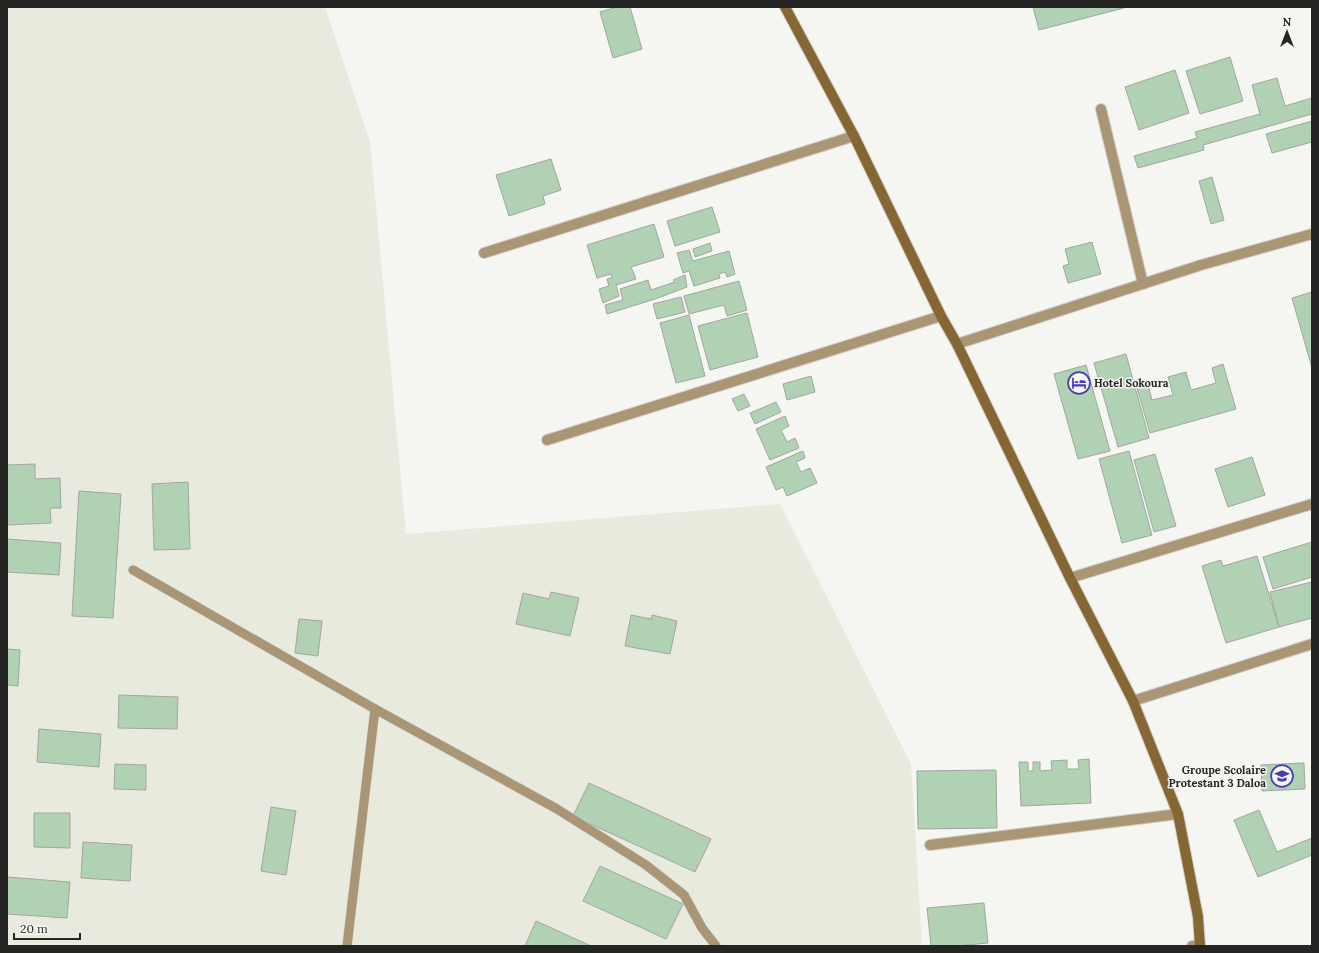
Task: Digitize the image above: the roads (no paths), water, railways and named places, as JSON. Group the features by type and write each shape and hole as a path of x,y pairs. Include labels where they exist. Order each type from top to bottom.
{"street":[{"path":"785,7 854,136 940,316 957,344 1070,578 1133,701 1178,814 1198,917 1198,946"},
{"path":"1101,109 1143,284"},
{"path":"484,253 854,136"},
{"path":"957,344 1201,265 1312,234"},
{"path":"547,440 940,316"},
{"path":"1070,578 1312,504"},
{"path":"1133,701 1312,644"},
{"path":"930,845 1178,814"}],"lane":[{"path":"133,570 374,709 557,809 646,865 684,895 702,928 716,946"},
{"path":"348,946 374,709"}],"place":[{"name":"Hotel Sokoura","path":"1079,383"},
{"name":"Groupe Scolaire Protestant 3 Daloa","path":"1282,776"}]}
